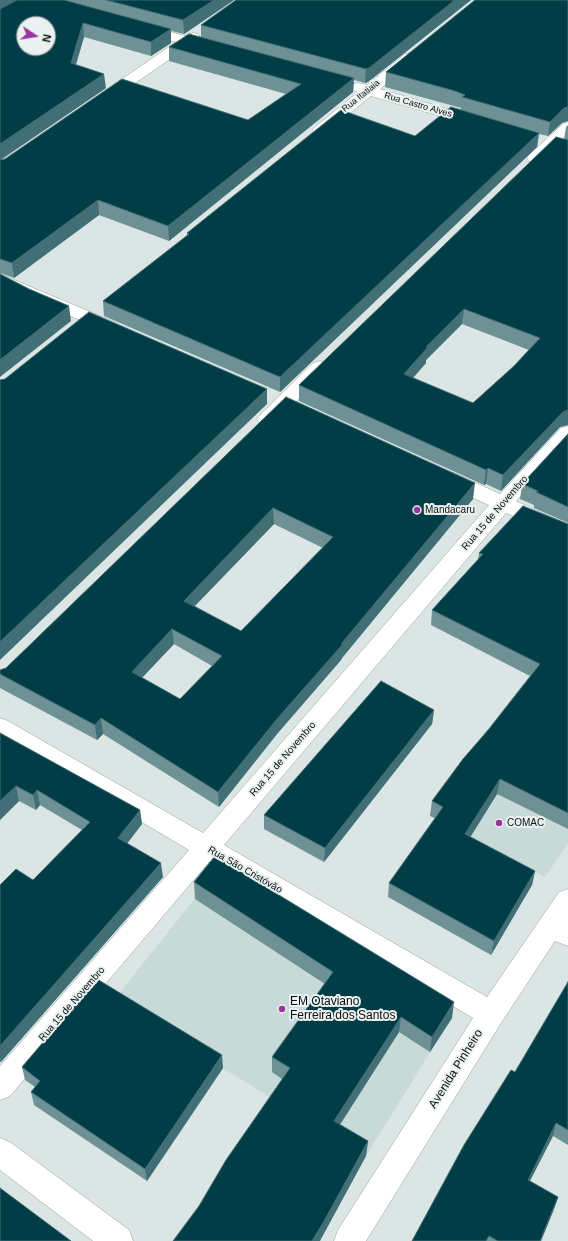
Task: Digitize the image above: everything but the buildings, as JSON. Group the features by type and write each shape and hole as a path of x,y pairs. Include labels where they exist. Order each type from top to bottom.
{"street":[{"path":"127,24 226,51"},
{"path":"91,107 207,27"},
{"name":"Rua Itatiaia","path":"308,140 425,45"},
{"name":"Rua Castro Alves","path":"346,84 490,126"},
{"path":"522,171 568,127"},
{"path":"0,278 125,333"},
{"path":"255,430 335,353"},
{"name":"Rua 15 de Novembro","path":"0,1087 503,503 568,432"},
{"path":"432,471 568,533"},
{"name":"Rua São Cristóvão","path":"0,727 491,1014"},
{"name":"Avenida Pinheiro","path":"348,1241 491,1014 559,930 568,900"},
{"path":"0,1152 118,1241"}],"shaded area":[{"name":"COMAC","path":"460,775 568,829 568,843 545,877 430,816"},
{"name":"EM Otaviano Ferreira dos Santos","path":"216,872 452,1017 366,1156 113,1001"}],"place":[{"name":"Mandacaru","path":"417,510"},
{"name":"COMAC","path":"499,823"},
{"name":"EM Otaviano Ferreira dos Santos","path":"282,1009"}]}
